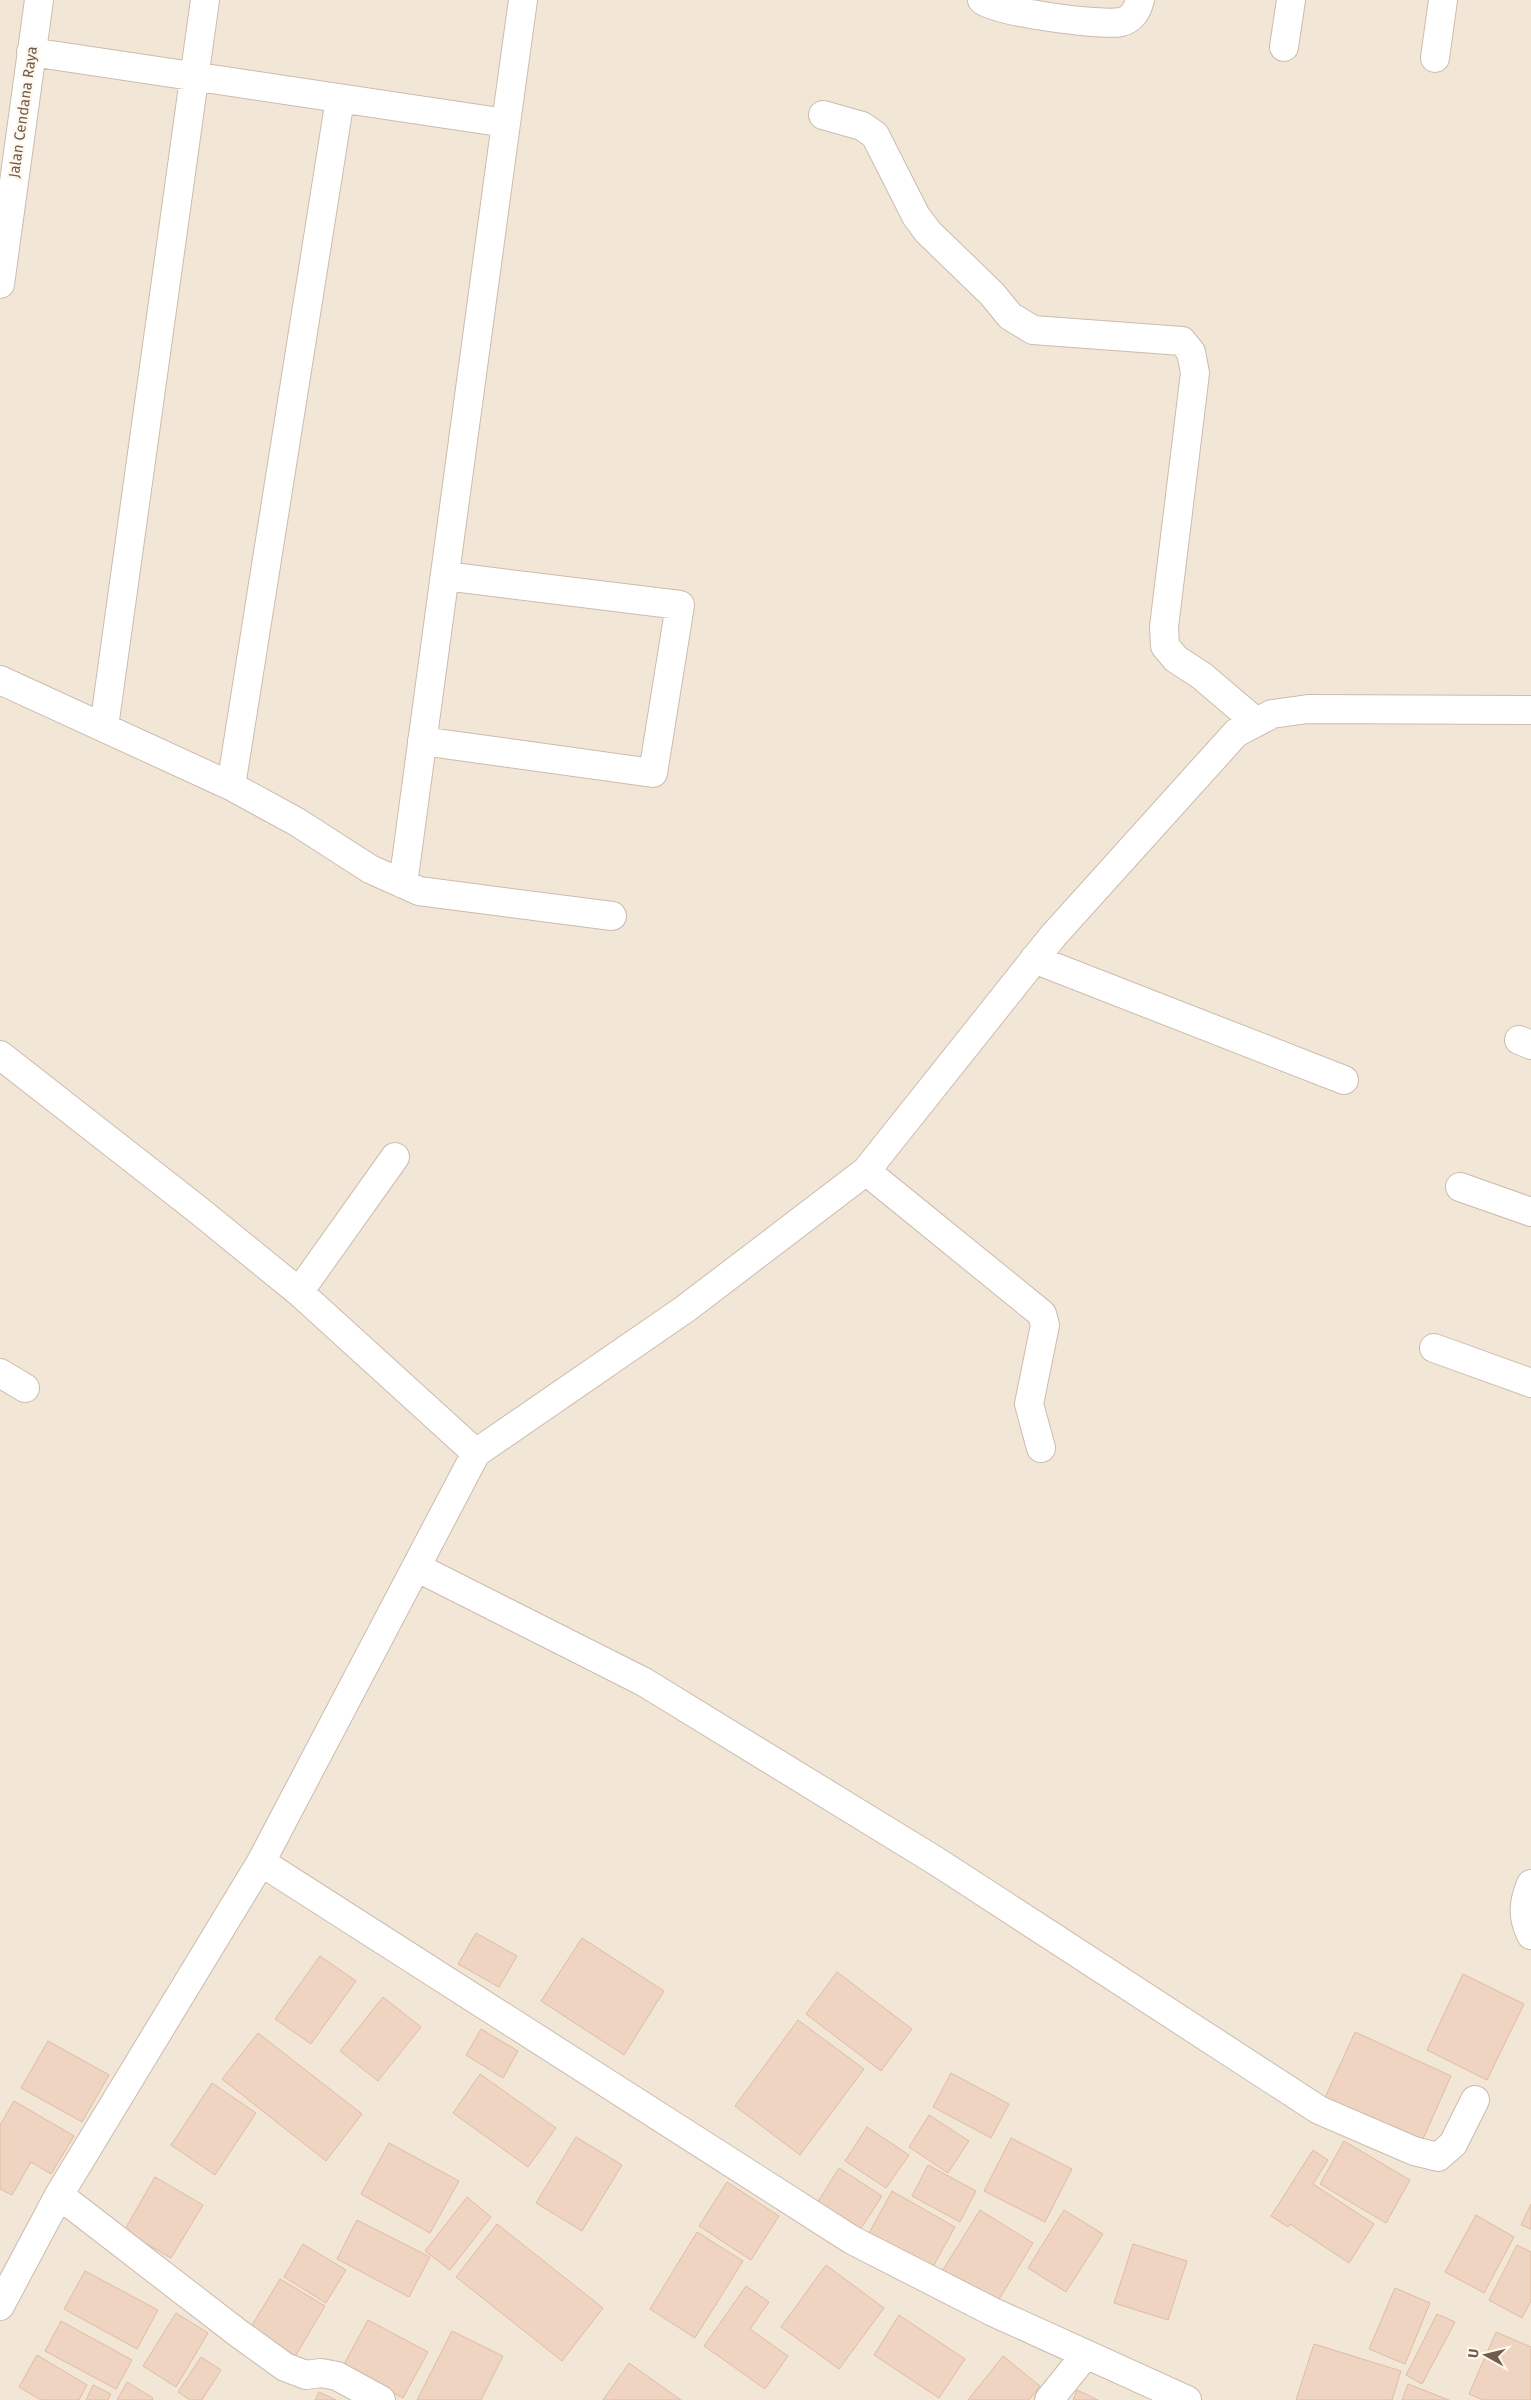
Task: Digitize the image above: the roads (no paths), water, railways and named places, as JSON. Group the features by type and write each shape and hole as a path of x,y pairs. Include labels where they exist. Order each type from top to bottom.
{"street":[{"name":"Jalan Cendana Raya","path":"0,284 39,0"},
{"path":"104,727 205,0"},
{"path":"403,884 523,0"},
{"path":"984,1 1008,10 1106,24 1123,22 1136,13 1140,0"},
{"path":"1284,47 1290,0"},
{"path":"1435,58 1443,0"},
{"path":"31,52 506,123"},
{"path":"231,786 340,99"},
{"path":"823,115 862,126 875,135 920,221 928,232 992,294 1010,316 1033,330 1182,341 1190,352 1195,373 1164,627 1165,646 1176,659 1202,676 1256,722"},
{"path":"422,740 653,773 680,605 445,576"},
{"path":"0,680 231,786 297,822 370,869 419,891 612,916"},
{"path":"0,2306 59,2195 261,1862 476,1453 685,1309 866,1171 1034,959 1194,777 1236,733 1272,714 1308,709 1531,710"},
{"path":"1034,959 1344,1080"},
{"path":"0,1055 197,1209 299,1292 476,1453"},
{"path":"299,1292 395,1156"},
{"path":"866,1171 1042,1314 1045,1325 1029,1404 1041,1448"},
{"path":"1460,1187 1531,1212"},
{"path":"1434,1348 1531,1383"},
{"path":"416,1567 644,1682 936,1861 1319,2110 1414,2151 1438,2157 1453,2144 1475,2100"},
{"path":"261,1862 852,2240 993,2312 1187,2400"},
{"path":"1531,1884 1524,1902 1525,1921 1531,1935"},
{"path":"59,2195 238,2334 285,2367 306,2375 321,2373 337,2376 381,2400"},
{"path":"1049,2400 1086,2354"}]}
